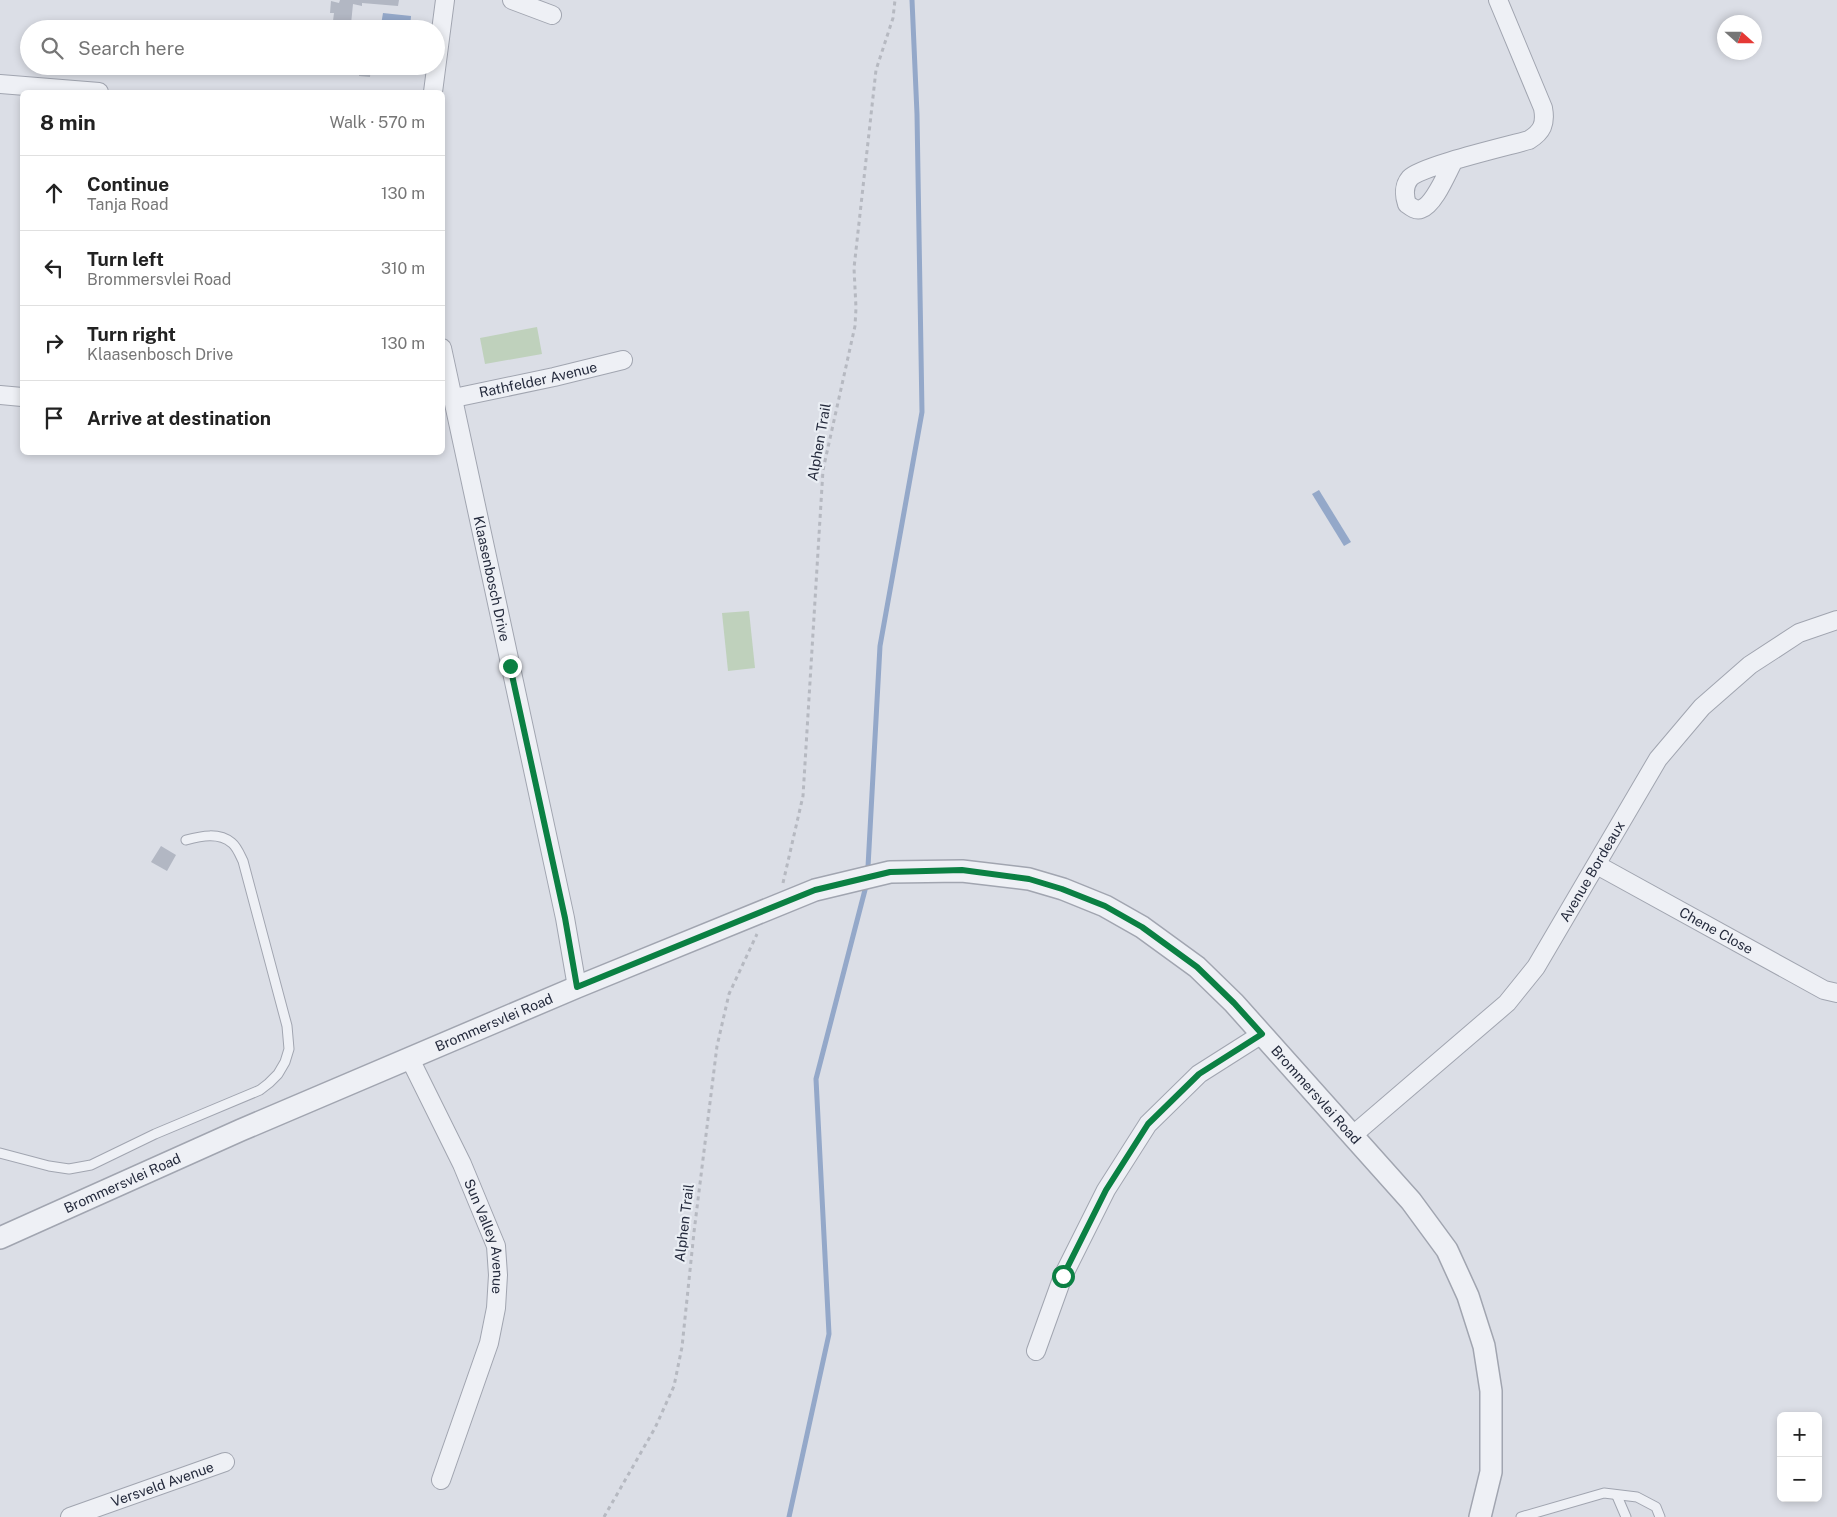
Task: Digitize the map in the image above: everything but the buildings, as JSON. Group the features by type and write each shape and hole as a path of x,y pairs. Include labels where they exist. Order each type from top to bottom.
{"street":[{"path":"442,20 445,0"},
{"path":"512,0 552,15"},
{"path":"1452,162 1529,140 1537,135 1543,127 1545,118 1543,108 1498,0"},
{"path":"433,90 435,75"},
{"path":"0,84 74,90"},
{"name":"Rathfelder Avenue","path":"449,393 554,377 623,360"},
{"name":"Klaasenbosch Drive","path":"445,367 449,393 563,909 577,987"},
{"path":"0,395 20,397"},
{"name":"Avenue Bordeaux","path":"1352,1135 1506,1003 1536,967 1658,759 1702,707 1750,665 1799,633 1837,620"},
{"name":"Chene Close","path":"1597,865 1824,990 1837,994"},
{"name":"Brommersvlei Road","path":"0,1238 241,1130 577,987 815,890 890,872 962,870 1029,879 1062,889 1105,906 1142,927 1197,967 1234,1003 1411,1201 1446,1250 1468,1296 1484,1346 1491,1391 1491,1472 1480,1517"},
{"path":"1036,1351 1063,1276 1106,1190 1148,1124 1199,1074 1262,1034"},
{"name":"Sun Valley Avenue","path":"410,1059 462,1164 496,1246 498,1275 496,1308 489,1343 441,1480"},
{"name":"Versveld Avenue","path":"70,1517 226,1462"}],"lane":[{"path":"0,1153 49,1166 69,1168 90,1165 155,1134 260,1090 278,1074 285,1062 288,1049 287,1026 243,860 233,844 222,838 204,835 186,840"},
{"path":"1521,1517 1604,1493 1637,1497 1656,1507 1660,1517"},
{"path":"1617,1496 1626,1517"}],"path":[{"name":"Alphen Trail","path":"782,891 803,796 823,470 855,326 854,268 876,70 893,18 895,0"},
{"name":"Alphen Trail","path":"604,1517 655,1428 674,1386 682,1347 717,1046 729,994 758,932"}],"green space":[{"path":"537,327 542,354 485,364 480,338"},
{"path":"749,611 755,668 728,671 722,613"}],"water":[{"path":"383,13 411,16 411,20 382,20"},
{"path":"1319,490 1351,542 1344,546 1312,494"}],"waterway":[{"path":"868,867 880,646 922,412 917,114 912,0"},
{"path":"789,1517 829,1334 816,1079 866,886"}],"route":[{"path":"510,666 565,918 577,987 815,890 890,872 962,870 1029,879 1062,889 1105,906 1142,927 1197,967 1234,1003 1262,1034 1199,1074 1148,1124 1106,1190 1063,1276"}]}
